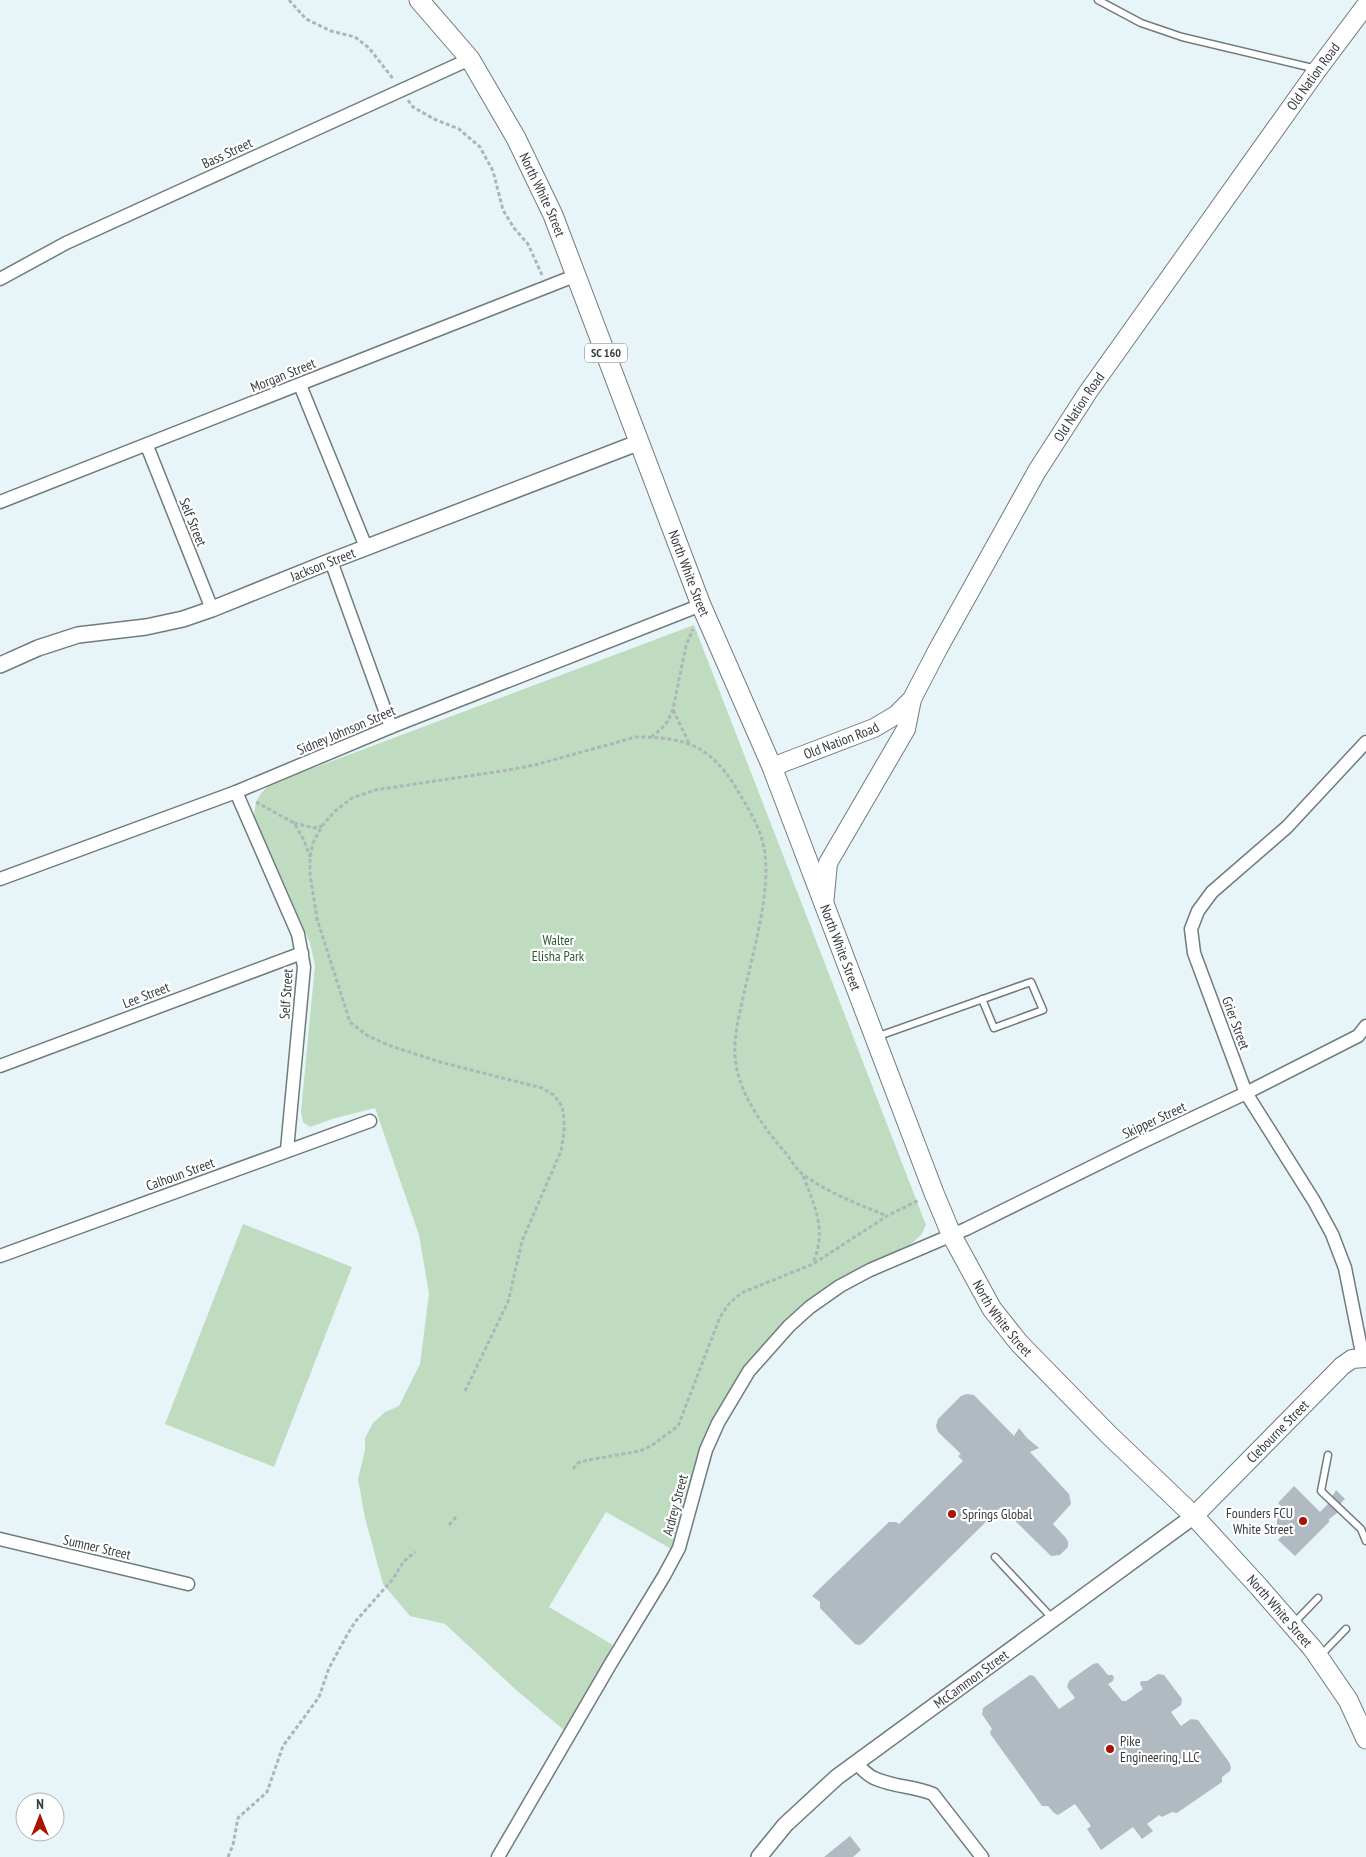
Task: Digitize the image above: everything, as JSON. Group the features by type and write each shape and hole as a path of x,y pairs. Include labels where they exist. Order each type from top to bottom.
{"main road":[{"name":"North White Street","path":"419,0 470,59 516,138 553,215 701,605 772,768 874,1038 952,1236 992,1309 1019,1343 1108,1434 1194,1516 1292,1624 1348,1700 1366,1739"},
{"name":"Old Nation Road","path":"772,768 874,728 896,714 912,699 1037,471 1072,416 1318,69 1366,5"},
{"path":"824,905 828,863 906,729 912,699"},
{"name":"Clebourne Street","path":"1194,1516 1342,1366 1352,1359 1364,1358"}],"street":[{"name":"Bass Street","path":"0,279 66,243 470,59"},
{"name":"Morgan Street","path":"0,502 147,446 577,275"},
{"path":"300,385 366,548"},
{"name":"Jackson Street","path":"0,665 38,648 78,635 146,627 183,619 212,609 331,560 640,442"},
{"name":"Self Street","path":"147,446 212,609"},
{"path":"331,560 391,727"},
{"name":"Sidney Johnson Street","path":"0,878 236,792 391,727 701,605"},
{"name":"Grier Street","path":"1364,1358 1345,1268 1332,1234 1314,1201 1246,1093 1194,952 1191,929 1198,910 1212,892 1287,827 1366,742"},
{"name":"Self Street","path":"236,792 298,934 304,967 287,1150"},
{"name":"Lee Street","path":"0,1066 302,953"},
{"name":"Skipper Street","path":"952,1236 1246,1093 1358,1036 1366,1026"},
{"name":"Calhoun Street","path":"0,1256 370,1121"},
{"name":"Ardrey Street","path":"498,1857 679,1548 706,1450 718,1423 749,1371 789,1326 840,1286 870,1270 952,1236"},
{"name":"McCammon Street","path":"759,1857 785,1825 837,1777 1194,1516"},
{"name":"Sumner Street","path":"0,1540 188,1584"},
{"path":"856,1763 873,1778 904,1787 924,1790 932,1794 982,1857"}],"lane":[{"path":"1098,0 1141,23 1168,32 1212,45 1318,69"},
{"path":"874,1038 1031,982 1043,1010 994,1028 982,1000"},
{"path":"1328,1455 1321,1491 1362,1529 1366,1541"},
{"path":"994,1557 1053,1619"},
{"path":"1292,1624 1318,1598"},
{"path":"1318,1657 1346,1630"}],"path":[{"path":"289,0 306,19 331,30 355,37 369,48 402,90 413,108 459,129 480,147 492,171 503,210 514,228 528,244 544,280"},
{"path":"650,737 668,721 673,709 686,646 695,624"},
{"path":"673,709 689,743"},
{"path":"465,1391 508,1302 522,1241 561,1151 564,1133 562,1106 554,1095 542,1088 440,1062 391,1046 368,1036 350,1022 317,919 310,874 310,857 322,826 335,811 352,798 375,790 535,765 636,737 650,737 689,743 709,754 723,768 759,830 764,848 766,872 756,936 740,1008 736,1042 736,1064 740,1081 766,1130 803,1175 812,1197 820,1226 820,1242 813,1264"},
{"path":"236,792 277,812 294,823 314,828 322,826"},
{"path":"294,823 304,840 310,857"},
{"path":"803,1175 842,1197 886,1216"},
{"path":"573,1469 578,1463 594,1458 640,1452 652,1446 678,1426 714,1330 729,1304 741,1293 813,1264 886,1216 920,1199"},
{"path":"448,1525 456,1517"},
{"path":"228,1857 233,1845 238,1818 267,1792 283,1746 319,1696 329,1668 347,1635 355,1622 393,1579 403,1562 415,1552"}],"green space":[{"name":"Walter Elisha Park","path":"694,625 926,1225 921,1235 896,1257 808,1305 714,1425 675,1551 606,1512 549,1607 613,1645 565,1731 515,1689 445,1624 410,1616 383,1584 365,1518 358,1479 365,1450 365,1438 373,1423 385,1412 399,1406 420,1364 429,1294 419,1235 375,1108 332,1119 310,1127 303,1122 301,1112 315,965 310,943 254,816 258,798 271,784"},
{"path":"243,1224 352,1267 274,1467 165,1424"}],"building":[{"name":"Springs Global","path":"967,1394 974,1395 1014,1436 1019,1428 1039,1448 1030,1452 1069,1494 1071,1504 1053,1524 1066,1538 1068,1547 1060,1555 1051,1556 1001,1507 863,1643 855,1644 820,1608 820,1602 812,1596 889,1522 899,1524 963,1461 958,1456 961,1454 938,1432 936,1426 938,1419 961,1396"},
{"name":"Founders FCU White Street","path":"1294,1486 1320,1512 1328,1504 1336,1490 1345,1499 1337,1513 1328,1520 1330,1521 1295,1556 1278,1540 1285,1533 1277,1525 1277,1516 1284,1509 1278,1503"},
{"name":"Pike Engineering, LLC","path":"1098,1663 1108,1675 1114,1677 1113,1681 1108,1684 1122,1701 1126,1701 1143,1689 1140,1684 1141,1681 1147,1681 1158,1674 1164,1675 1182,1699 1181,1705 1171,1712 1181,1726 1191,1719 1198,1720 1231,1767 1230,1771 1222,1777 1222,1782 1177,1813 1172,1812 1162,1817 1159,1815 1147,1824 1153,1831 1142,1839 1133,1827 1101,1850 1087,1829 1091,1826 1075,1804 1058,1815 1048,1806 1042,1806 991,1735 992,1729 982,1714 983,1708 1030,1675 1034,1676 1059,1709 1075,1698 1067,1687 1069,1681 1093,1664"},
{"path":"850,1836 861,1850 853,1857 824,1857"}],"place":[{"name":"Springs Global","path":"952,1514"},
{"name":"Founders FCU White Street","path":"1303,1521"},
{"name":"Pike Engineering, LLC","path":"1110,1749"}]}
